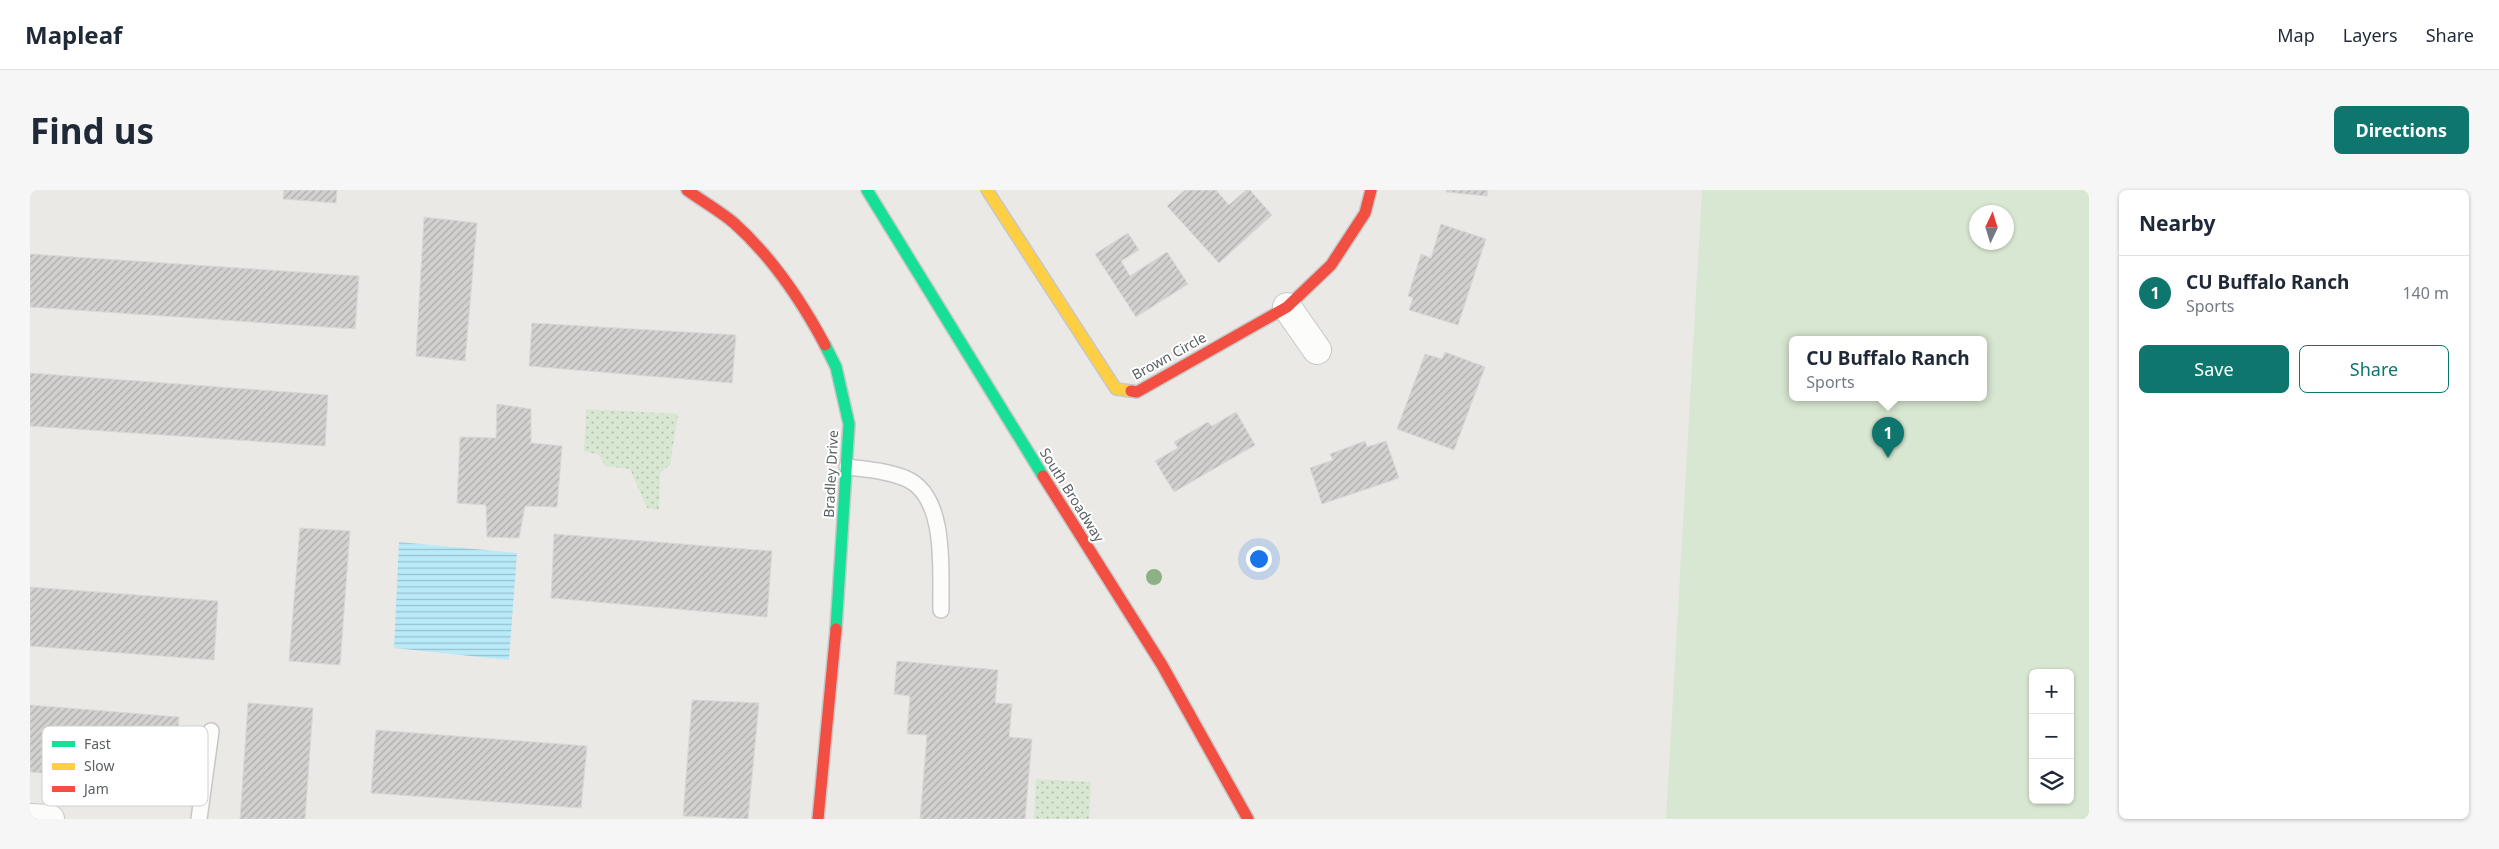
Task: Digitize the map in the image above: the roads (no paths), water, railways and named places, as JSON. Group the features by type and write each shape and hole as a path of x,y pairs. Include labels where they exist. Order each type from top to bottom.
{"main road":[{"name":"Bradley Drive","path":"687,190 734,222 766,255 806,310 836,367 849,424 837,616 818,819"},
{"name":"South Broadway","path":"867,190 1020,441 1162,665 1248,819"},
{"name":"Brown Circle","path":"987,190 1116,389 1137,392 1287,307 1332,265 1365,213 1371,190"}],"street":[{"path":"1287,307 1317,350"},
{"path":"30,818 50,819"}],"lane":[{"path":"847,467 907,479 922,489 932,507 939,535 941,610"},
{"path":"208,755 211,731"},
{"path":"200,819 202,806"}],"water":[{"path":"399,542 517,553 509,660 394,648"}],"place":[{"name":"CU Buffalo Ranch","path":"1888,458"}]}
